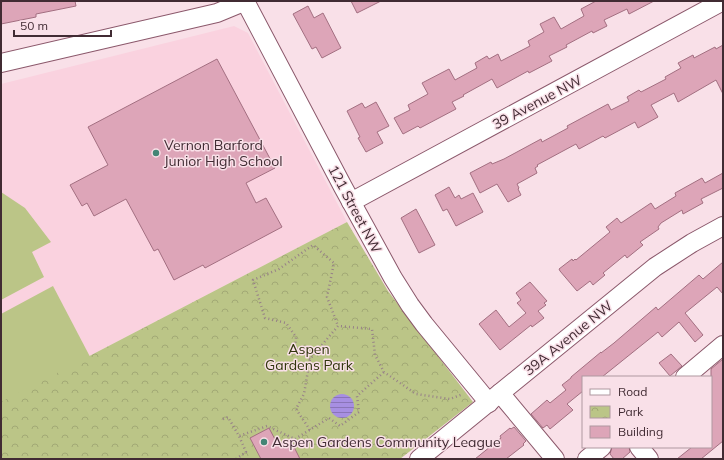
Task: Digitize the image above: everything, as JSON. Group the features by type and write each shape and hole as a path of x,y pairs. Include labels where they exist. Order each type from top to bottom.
{"street":[{"path":"1,63 217,13 245,1"},
{"name":"121 Street NW","path":"245,1 351,202 393,278 410,305 494,398 555,459"},
{"name":"39 Avenue NW","path":"351,202 723,1"},
{"name":"39A Avenue NW","path":"419,459 655,268 692,243 723,226"},
{"path":"686,376 723,345"},
{"path":"587,459 601,448"},
{"path":"640,448 649,459"}],"path":[{"path":"310,359 295,348 296,337 286,323 265,318 253,280 279,269 313,245 334,263 327,297 338,326"},
{"path":"310,430 296,409 304,394 310,359 338,326"},
{"path":"338,326 372,329 375,356 384,372 416,394 450,399 467,392"},
{"path":"239,436 267,426 296,439 329,418 340,426 359,412 357,396 384,372"},
{"path":"223,420 228,417 246,452 236,459"}],"shaded area":[{"name":"Vernon Barford Junior High School","path":"234,26 248,33 347,222 1,402 1,84"},
{"path":"337,394 347,394 354,401 354,411 347,418 337,418 330,411 330,401"}],"green space":[{"path":"1,192 25,208 51,242 32,252 44,277 1,300"},
{"name":"Aspen Gardens Park","path":"347,222 388,291 473,402 400,459 1,459 1,402"},
{"path":"53,286 98,372 1,444 1,314"}],"building":[{"path":"75,1 76,6 36,14 36,17 1,24 1,2"},
{"path":"351,1 381,1 357,13"},
{"path":"596,1 654,1 629,14 627,9 604,20 607,26 593,33 592,31 566,45 567,47 549,56 552,61 529,73 528,71 497,88 492,79 452,102 456,109 420,128 418,126 403,134 394,118 410,110 408,105 428,94 422,83 449,69 455,80 477,68 475,63 487,56 489,59 498,54 501,61 530,46 528,41 544,32 540,24 554,17 561,29 584,16 581,9"},
{"path":"308,6 314,18 323,13 341,48 322,58 316,47 312,49 293,14"},
{"path":"723,45 723,94 716,80 678,102 674,93 651,105 658,117 638,128 635,122 605,138 603,136 579,149 576,144 537,165 538,166 535,168 537,173 517,184 521,195 508,202 497,184 480,193 470,173 491,162 492,164 504,159 541,139 542,142 568,128 567,126 608,104 611,110 629,101 627,97 639,90 641,92 666,79 665,77 681,68 678,63 693,55 694,58 715,47 716,49"},
{"path":"217,59 275,168 246,183 256,203 266,198 282,227 205,268 203,265 174,280 158,249 154,251 126,199 94,216 87,203 82,206 70,185 108,165 88,127"},
{"path":"376,102 389,126 377,132 383,143 366,152 358,138 360,137 347,111 362,103 365,108"},
{"path":"723,173 723,188 701,199 703,203 683,214 682,210 661,223 658,227 659,229 640,242 643,245 627,258 625,255 603,273 605,275 593,285 590,281 577,291 560,271 559,269 572,259 573,261 575,259 576,260 610,232 606,227 617,218 621,223 651,203 655,209 676,196 675,193 702,178 705,183"},
{"path":"449,187 455,198 459,195 461,199 473,193 483,212 456,226 447,209 443,211 435,195"},
{"path":"416,209 435,245 419,253 401,218"},
{"path":"723,262 723,294 717,287 685,313 703,335 695,342 679,322 662,337 658,332 603,376 582,376 582,392 567,404 573,410 550,429 547,425 543,428 531,414 547,400 550,403 566,390 562,385 656,307 658,310 699,275 703,279"},
{"path":"530,282 547,301 544,303 546,305 538,311 544,318 532,327 531,325 500,350 479,324 496,310 509,327 526,313 517,303 521,300 516,293"},
{"path":"671,354 682,366 670,376 659,363"},
{"path":"723,359 723,441 701,459 677,459 691,448 712,448 711,369"},
{"path":"514,427 526,441 523,444 524,445 506,459 475,459 501,438 500,436 510,428 511,429"},
{"name":"Aspen Gardens Community League","path":"269,428 278,445 290,439 300,459 261,459 250,438"},
{"path":"612,448 629,448 630,452 622,459 614,459 610,454"}],"place":[{"name":"Vernon Barford Junior High School","path":"156,153"},
{"name":"Aspen Gardens Community League","path":"264,442"}]}
